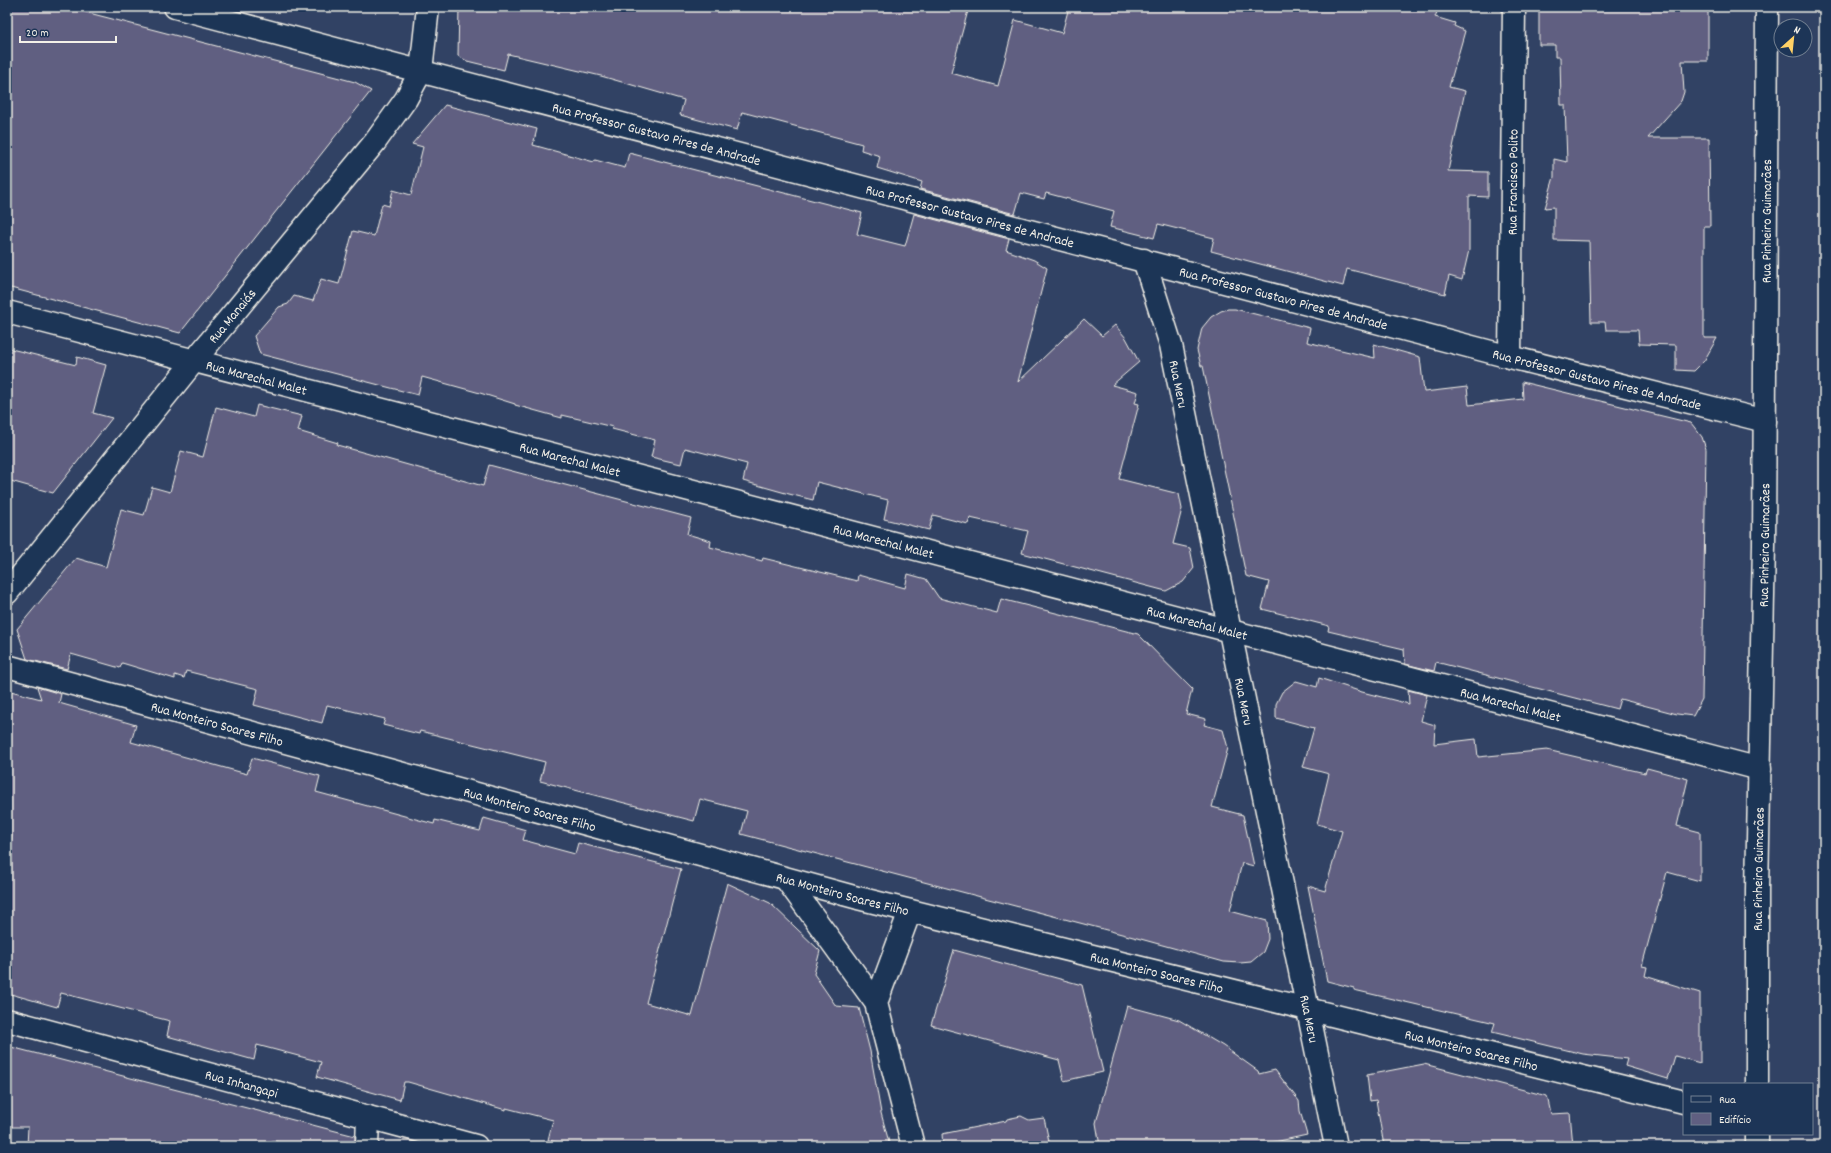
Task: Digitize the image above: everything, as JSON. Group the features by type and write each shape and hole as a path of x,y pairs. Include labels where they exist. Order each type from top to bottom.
{"street":[{"name":"Rua Professor Gustavo Pires de Andrade","path":"175,7 1510,356 1765,421"},
{"path":"421,71 428,7"},
{"name":"Rua Francisco Polito","path":"1510,356 1514,7"},
{"name":"Rua Pinheiro Guimarães","path":"1758,1083 1757,890 1765,421 1767,7"},
{"name":"Rua Manaiás","path":"7,593 194,361 375,142 406,99 421,71"},
{"name":"Rua Meru","path":"1144,260 1171,345 1336,1146"},
{"name":"Rua Marechal Malet","path":"7,312 1760,769"},
{"name":"Rua Monteiro Soares Filho","path":"7,666 786,879 1683,1102"},
{"path":"786,879 876,1003 913,1146"},
{"path":"876,1003 910,911"},
{"name":"Rua Inhangapi","path":"7,1020 476,1146"},
{"path":"367,1146 368,1117"},
{"path":"1757,1135 1757,1146"}],"building":[{"path":"7,7 66,7 355,82 371,91 180,333 7,287"},
{"path":"459,7 969,7 951,73 998,86 1015,20 1062,33 1069,7 1439,7 1435,17 1455,23 1454,26 1465,31 1449,87 1465,91 1448,171 1488,172 1488,197 1469,196 1469,250 1462,280 1449,276 1445,294 1347,269 1343,286 1211,251 1214,238 1158,224 1154,238 1110,227 1114,211 1046,193 1044,199 1021,193 1015,214 920,189 922,182 877,168 880,156 861,150 862,144 742,112 737,130 680,115 684,100 601,76 508,54 504,70 467,61 458,56"},
{"path":"1539,7 1708,7 1708,61 1682,61 1684,92 1681,101 1648,138 1709,138 1710,226 1704,226 1704,338 1717,338 1704,361 1694,371 1676,370 1676,345 1639,344 1638,330 1606,330 1605,322 1591,322 1589,241 1554,240 1554,207 1545,208 1554,177 1554,159 1567,162 1565,105 1561,105 1560,57 1555,57 1555,45 1539,45"},
{"path":"445,105 537,129 533,145 594,162 595,160 625,168 629,153 862,213 857,234 905,246 914,214 1009,239 1006,250 1034,260 1047,268 1018,382 1084,319 1102,336 1115,325 1126,338 1139,362 1112,385 1138,392 1135,403 1139,404 1119,479 1179,494 1182,509 1173,544 1190,548 1194,568 1183,582 1166,591 1022,553 1028,531 970,518 968,524 933,515 929,530 884,519 888,500 817,482 813,500 789,494 743,481 747,464 685,448 681,464 651,457 655,440 612,429 613,427 562,415 562,418 422,377 418,395 260,354 254,336 279,307 288,304 294,296 313,301 321,279 339,284 353,231 374,236 382,204 389,206 393,190 411,195 423,147 412,144"},
{"path":"1228,309 1235,309 1310,328 1307,342 1375,358 1374,344 1420,357 1424,392 1467,387 1469,405 1523,399 1522,382 1691,423 1702,437 1706,449 1702,699 1693,716 1677,714 1620,699 1617,709 1436,662 1434,671 1405,664 1404,649 1328,631 1329,626 1262,609 1269,582 1246,576 1203,366 1201,366 1197,350 1202,328 1211,317"},
{"path":"7,348 76,365 77,357 106,365 93,413 112,418 53,493 7,480"},
{"path":"257,405 302,416 298,431 338,443 337,445 483,486 489,465 691,518 687,534 711,541 710,547 762,561 763,558 857,581 858,575 905,588 908,574 926,579 939,598 997,613 1001,599 1138,634 1192,689 1186,714 1206,719 1204,725 1223,730 1228,748 1212,807 1243,815 1254,866 1242,863 1230,911 1267,921 1268,939 1263,952 1251,962 1224,962 741,834 747,811 700,799 694,821 540,781 545,762 420,731 419,734 383,725 385,719 327,705 322,723 254,705 258,689 186,671 184,678 175,675 175,679 122,663 120,668 71,654 67,669 27,659 17,629 76,558 106,567 121,509 144,515 152,487 170,492 181,451 203,457 216,407 254,417"},
{"path":"1319,678 1362,692 1409,704 1408,690 1427,695 1421,721 1435,725 1434,744 1476,739 1478,757 1547,750 1645,773 1647,768 1688,779 1677,826 1700,832 1700,881 1667,872 1642,966 1647,967 1645,976 1700,993 1700,1063 1675,1056 1668,1079 1625,1066 1627,1059 1583,1054 1492,1032 1495,1023 1354,990 1354,988 1327,981 1308,886 1325,891 1342,831 1317,824 1329,774 1303,767 1314,728 1276,718 1276,704 1282,692 1296,681 1317,687"},
{"path":"37,687 61,694 59,703 136,725 131,742 247,774 252,758 320,776 316,792 434,824 435,820 480,831 484,818 526,830 523,840 575,854 578,843 681,869 646,1003 692,1016 727,883 770,903 820,951 814,974 836,1006 859,1008 870,1051 881,1113 890,1146 657,1146 644,1143 643,1146 570,1146 548,1140 553,1120 506,1108 506,1110 408,1082 404,1082 400,1100 317,1077 321,1062 257,1045 254,1060 167,1036 170,1021 61,993 57,1007 7,993 7,855 12,835 7,834 7,690 41,699"},
{"path":"954,950 1082,985 1103,1072 1064,1081 1059,1060 931,1025"},
{"path":"1127,1006 1179,1020 1223,1046 1258,1071 1259,1074 1275,1070 1299,1101 1300,1111 1307,1135 1256,1146 1100,1146 1096,1123"},
{"path":"7,1046 355,1136 355,1146 295,1146 273,1141 272,1146 27,1146 28,1127 7,1127"},
{"path":"1424,1064 1547,1096 1551,1114 1570,1113 1573,1146 1384,1146 1376,1100 1370,1101 1367,1075"},
{"path":"1021,1116 1029,1120 1044,1118 1050,1146 943,1146 942,1134 1006,1121 1007,1119"}]}
